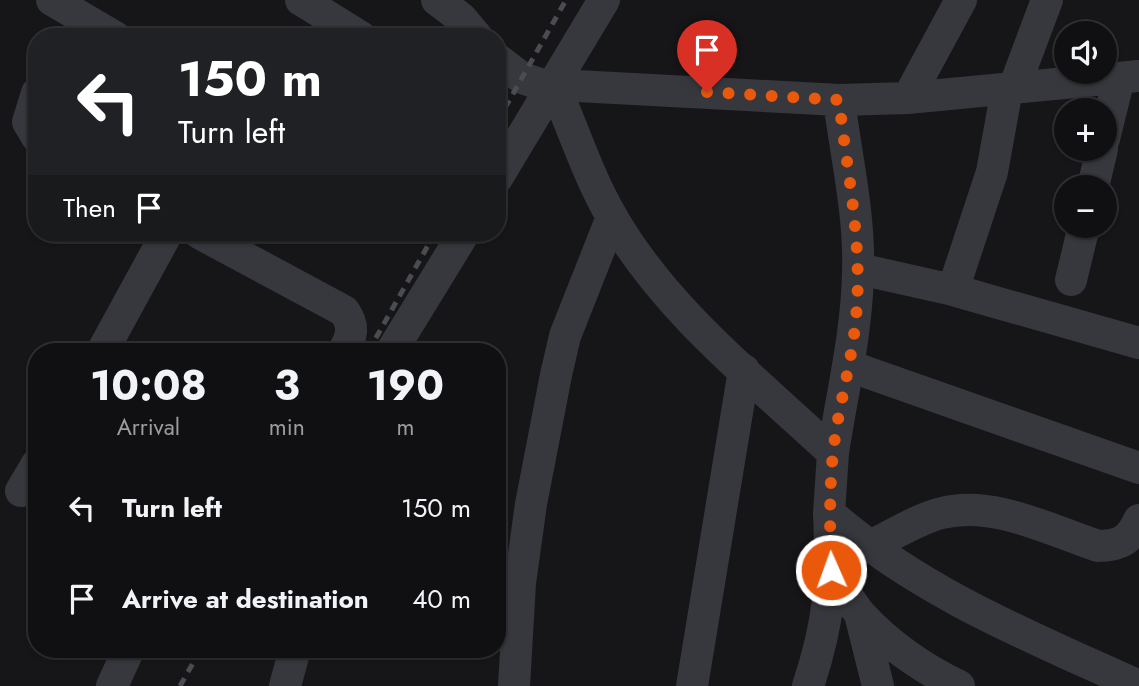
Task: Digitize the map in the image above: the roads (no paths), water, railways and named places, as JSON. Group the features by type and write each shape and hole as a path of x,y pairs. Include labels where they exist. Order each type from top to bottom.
{"street":[{"path":"52,0 99,28"},
{"path":"301,0 346,28"},
{"path":"437,0 469,28"},
{"path":"506,163 604,0"},
{"path":"908,97 961,0"},
{"path":"953,290 992,172 1011,89 1048,0"},
{"path":"506,66 522,78 554,85 839,100 1011,89 1129,77 1117,107"},
{"path":"554,85 612,216 648,269 685,312 833,453"},
{"path":"808,686 828,615 831,570 829,513 833,453 849,366 859,268 855,213 839,100"},
{"path":"514,686 520,583 527,531 556,375 569,326 612,216"},
{"path":"1071,280 1081,238"},
{"path":"107,343 162,242"},
{"path":"216,242 344,311 351,321 349,343"},
{"path":"397,343 458,242"},
{"path":"859,268 953,290 1139,343"},
{"path":"849,366 1139,468"},
{"path":"692,686 744,370"},
{"path":"868,547 940,513 957,511 1003,514 1098,546 1114,546 1126,540 1139,520"},
{"path":"829,513 868,547 985,616 1139,686"},
{"path":"831,570 860,614 898,648 933,673 959,686"},
{"path":"860,614 878,686"},
{"path":"112,686 125,658"},
{"path":"285,686 293,658"}],"railway":[{"path":"506,106 566,0"},
{"path":"373,343 430,242"},
{"path":"180,686 196,658"}]}
